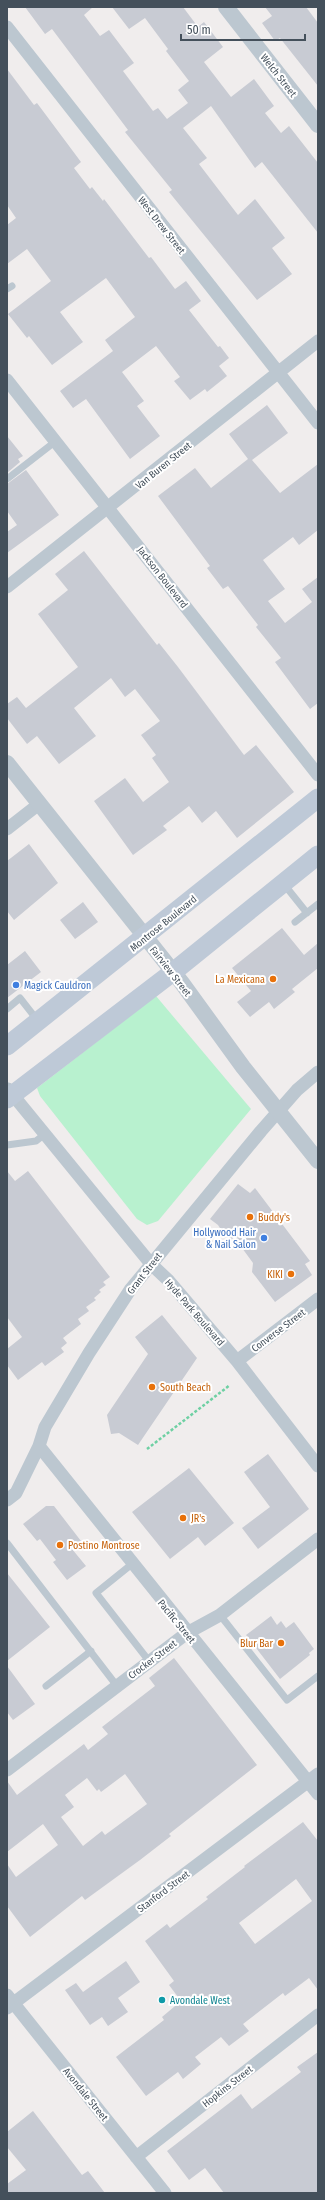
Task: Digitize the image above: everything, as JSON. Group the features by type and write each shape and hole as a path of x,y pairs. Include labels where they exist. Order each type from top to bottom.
{"main road":[{"name":"Montrose Boulevard","path":"7,1046 146,938 318,798"},
{"path":"9,1094 173,972 318,855"}],"street":[{"name":"Welch Street","path":"226,7 318,125"},
{"name":"West Drew Street","path":"7,27 318,424"},
{"name":"Van Buren Street","path":"7,587 109,508 318,341"},
{"name":"Jackson Boulevard","path":"7,380 318,775"},
{"name":"Fairview Street","path":"7,763 173,972 243,1067 279,1110 318,1162"},
{"path":"7,829 39,804"},
{"name":"Grant Street","path":"7,1500 16,1493 39,1446 45,1427 89,1353 130,1290 279,1110 318,1072"},
{"name":"Hyde Park Boulevard","path":"9,1094 45,1134 151,1264 168,1280 237,1361 318,1466"},
{"name":"Converse Street","path":"237,1361 318,1299"},
{"name":"Pacific Street","path":"39,1446 186,1633 313,1778 318,1794"},
{"name":"Crocker Street","path":"7,1770 186,1633 220,1615 318,1539"},
{"name":"Stanford Street","path":"9,2002 313,1778"},
{"name":"Avondale Street","path":"9,2002 165,2193"},
{"name":"Hopkins Street","path":"136,2157 318,2015"}],"lane":[{"path":"7,479 56,441"},
{"path":"283,883 307,913"},
{"path":"295,922 318,904"},
{"path":"7,1009 20,998 38,1021"},
{"path":"7,1145 36,1142 45,1134"},
{"path":"7,1543 117,1686"},
{"path":"132,1564 96,1593 149,1661"},
{"path":"220,1615 287,1700 318,1676"},
{"path":"46,1686 91,1651"}],"path":[{"path":"147,1449 230,1385"}],"green space":[{"path":"156,996 251,1109 158,1221 147,1225 137,1219 40,1096 37,1088"}],"building":[{"path":"25,7 93,7 84,15 100,36 109,30 134,63 123,71 153,111 158,108 167,119 188,103 178,90 189,81 166,51 168,49 145,18 129,29 112,7 183,7 198,27 204,22 223,47 204,62 231,97 254,79 274,106 265,113 281,133 289,126 318,163 318,233 262,162 255,168 211,106 183,128 207,158 199,164 238,215 255,199 285,238 272,248 292,274 257,300 169,192 172,190 125,132 128,130 52,29 45,34"},
{"path":"265,7 306,7 318,23 318,86 280,38 275,41 262,23 272,16"},
{"path":"7,69 34,105 37,103 81,162 74,168 90,189 92,187 103,201 104,199 149,258 151,257 175,289 186,281 201,301 189,310 218,347 220,346 229,358 219,366 227,376 207,392 205,389 190,400 174,381 180,377 156,346 122,372 144,401 137,406 160,436 130,459 86,399 73,408 60,391 113,351 105,340 135,317 106,278 60,312 83,342 52,365 29,336 27,338 8,314 51,281 27,249 7,264 7,225 16,218 7,205"},
{"path":"267,405 288,433 252,460 280,493 318,464 318,530 299,545 293,537 263,560 285,589 268,601 285,623 312,602 302,589 318,577 318,703 310,709 275,662 281,658 256,627 258,625 228,586 223,589 207,568 210,566 158,496 195,468 211,488 248,459 229,434"},
{"path":"7,436 23,456 18,459 20,462 7,473"},
{"path":"26,470 59,515 7,553 7,532 17,525 7,511 7,484"},
{"path":"84,551 157,645 159,643 178,667 244,755 256,745 294,792 237,838 216,811 202,823 189,806 163,826 167,830 133,855 94,801 125,778 143,802 169,782 152,758 156,755 141,735 160,721 135,689 125,697 111,678 74,708 96,736 59,764 37,736 27,744 7,718 7,704 17,697 26,708 78,667 38,614 68,590 55,574"},
{"path":"29,844 58,883 14,920 7,911 7,861"},
{"path":"83,902 98,922 75,939 60,920"},
{"name":"La Mexicana","path":"282,928 304,955 318,943 318,968 292,989 295,992 274,1009 269,1002 250,1017 237,1002 251,991 232,968"},
{"name":"Magick Cauldron","path":"25,951 41,972 7,998 7,965"},
{"path":"7,1171 15,1181 28,1171 110,1277 103,1282 106,1285 99,1290 101,1292 94,1298 96,1300 86,1307 89,1311 78,1319 81,1324 63,1338 67,1343 61,1348 64,1352 45,1366 42,1362 18,1380 7,1365 7,1349 22,1337 7,1317"},
{"path":"238,1184 250,1193 255,1188 310,1261 305,1264 312,1275 275,1302 252,1272 253,1263 234,1237 231,1240 225,1236 218,1225 210,1219"},
{"name":"South Beach","path":"162,1315 197,1358 138,1445 119,1433 111,1434 107,1415 148,1354 135,1337"},
{"path":"268,1454 309,1509 258,1549 242,1528 270,1507 244,1472"},
{"name":"JR's","path":"189,1468 234,1523 205,1546 198,1537 170,1559 132,1512"},
{"name":"Postino Montrose","path":"46,1506 54,1506 81,1541 72,1549 86,1566 67,1580 53,1562 56,1560 40,1539 37,1541 23,1524"},
{"path":"7,1573 50,1627 7,1661"},
{"name":"Blur Bar","path":"271,1616 277,1625 281,1621 286,1628 294,1622 314,1649 309,1653 310,1655 280,1679 246,1635"},
{"path":"174,1658 257,1765 169,1834 171,1836 140,1860 85,1900 82,1896 30,1937 7,1906 7,1864 16,1877 58,1845 43,1824 7,1852 7,1781 17,1795 84,1744 88,1750 108,1734 102,1727 155,1686 149,1678","holes":["125,1774 147,1804 105,1835 102,1831 83,1846 61,1817 74,1807 65,1795 87,1778 97,1791 99,1789 101,1792"]},
{"path":"7,1666 35,1704 13,1720 7,1712"},
{"path":"303,1822 318,1841 318,1990 309,1978 285,1996 283,1993 243,2024 249,2031 229,2046 221,2037 195,2057 201,2064 183,2079 178,2072 146,2096 116,2057 164,2020 162,2017 181,2001 169,1985 174,1981 145,1941 167,1924 170,1928 208,1899 206,1897 245,1867 244,1866","holes":["296,1879 312,1901 255,1944 239,1923"]},
{"path":"126,1961 140,1982 118,1998 128,2012 108,2026 102,2017 90,2025 65,1990 76,1983 83,1992"},
{"path":"318,2052 318,2193 224,2193 205,2168 189,2180 167,2151 241,2094 252,2109 301,2072 297,2067"},
{"path":"33,2111 82,2175 88,2171 105,2193 7,2193 7,2184 26,2170 7,2147 7,2132"}],"place":[{"name":"La Mexicana","path":"273,979"},
{"name":"Magick Cauldron","path":"16,985"},
{"name":"Buddy's","path":"250,1217"},
{"name":"Hollywood Hair & Nail Salon","path":"264,1238"},
{"name":"KIKI","path":"291,1274"},
{"name":"South Beach","path":"152,1387"},
{"name":"JR's","path":"183,1518"},
{"name":"Postino Montrose","path":"60,1545"},
{"name":"Blur Bar","path":"281,1643"},
{"name":"Avondale West","path":"162,2000"}]}
